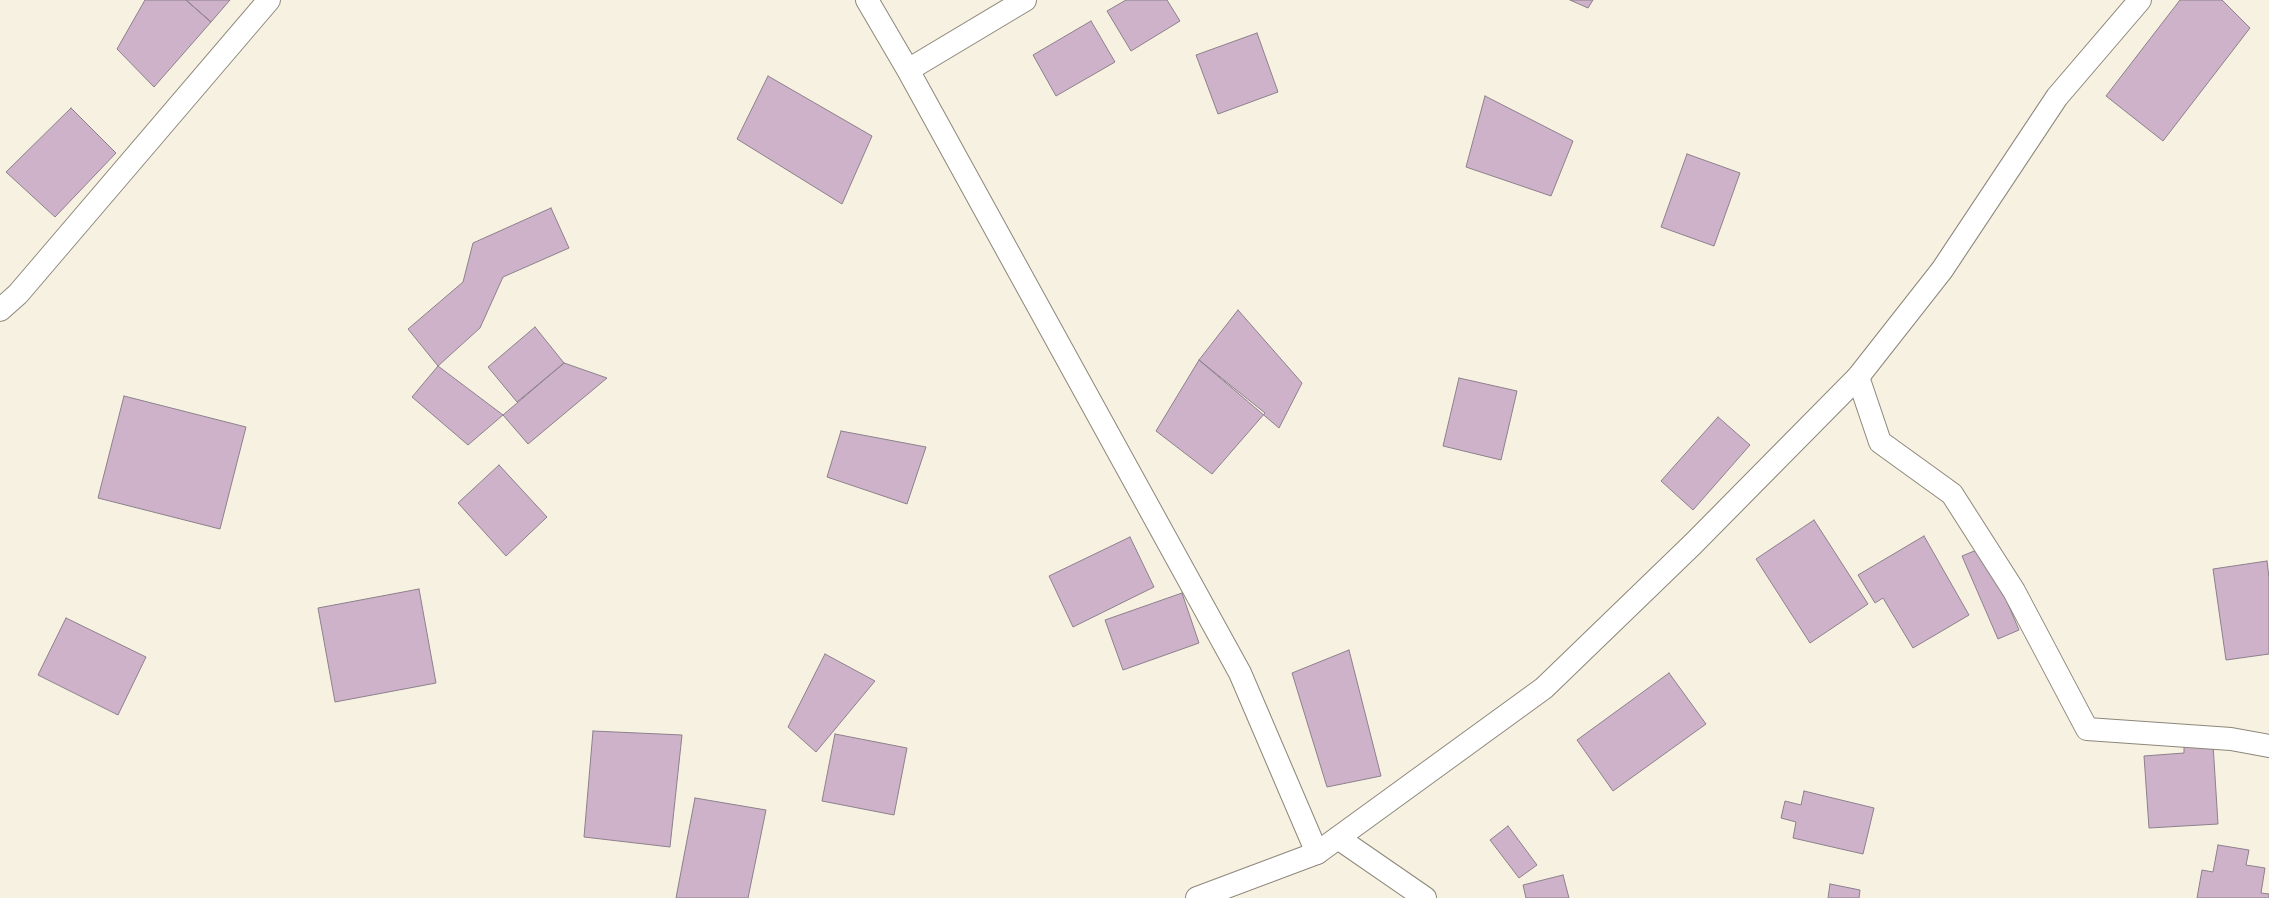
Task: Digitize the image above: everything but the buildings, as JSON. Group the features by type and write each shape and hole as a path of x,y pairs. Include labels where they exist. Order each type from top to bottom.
{"street":[{"path":"0,310 18,294 269,0"},
{"path":"867,0 908,70 1240,673 1317,852"},
{"path":"908,70 1025,0"},
{"path":"1196,898 1317,852 1544,688 1693,544 1858,377 1942,270 2057,97 2140,0"},
{"path":"1858,377 1880,442 1952,494 2014,591 2087,729 2230,739 2269,746"},
{"path":"1338,838 1425,898"}]}
